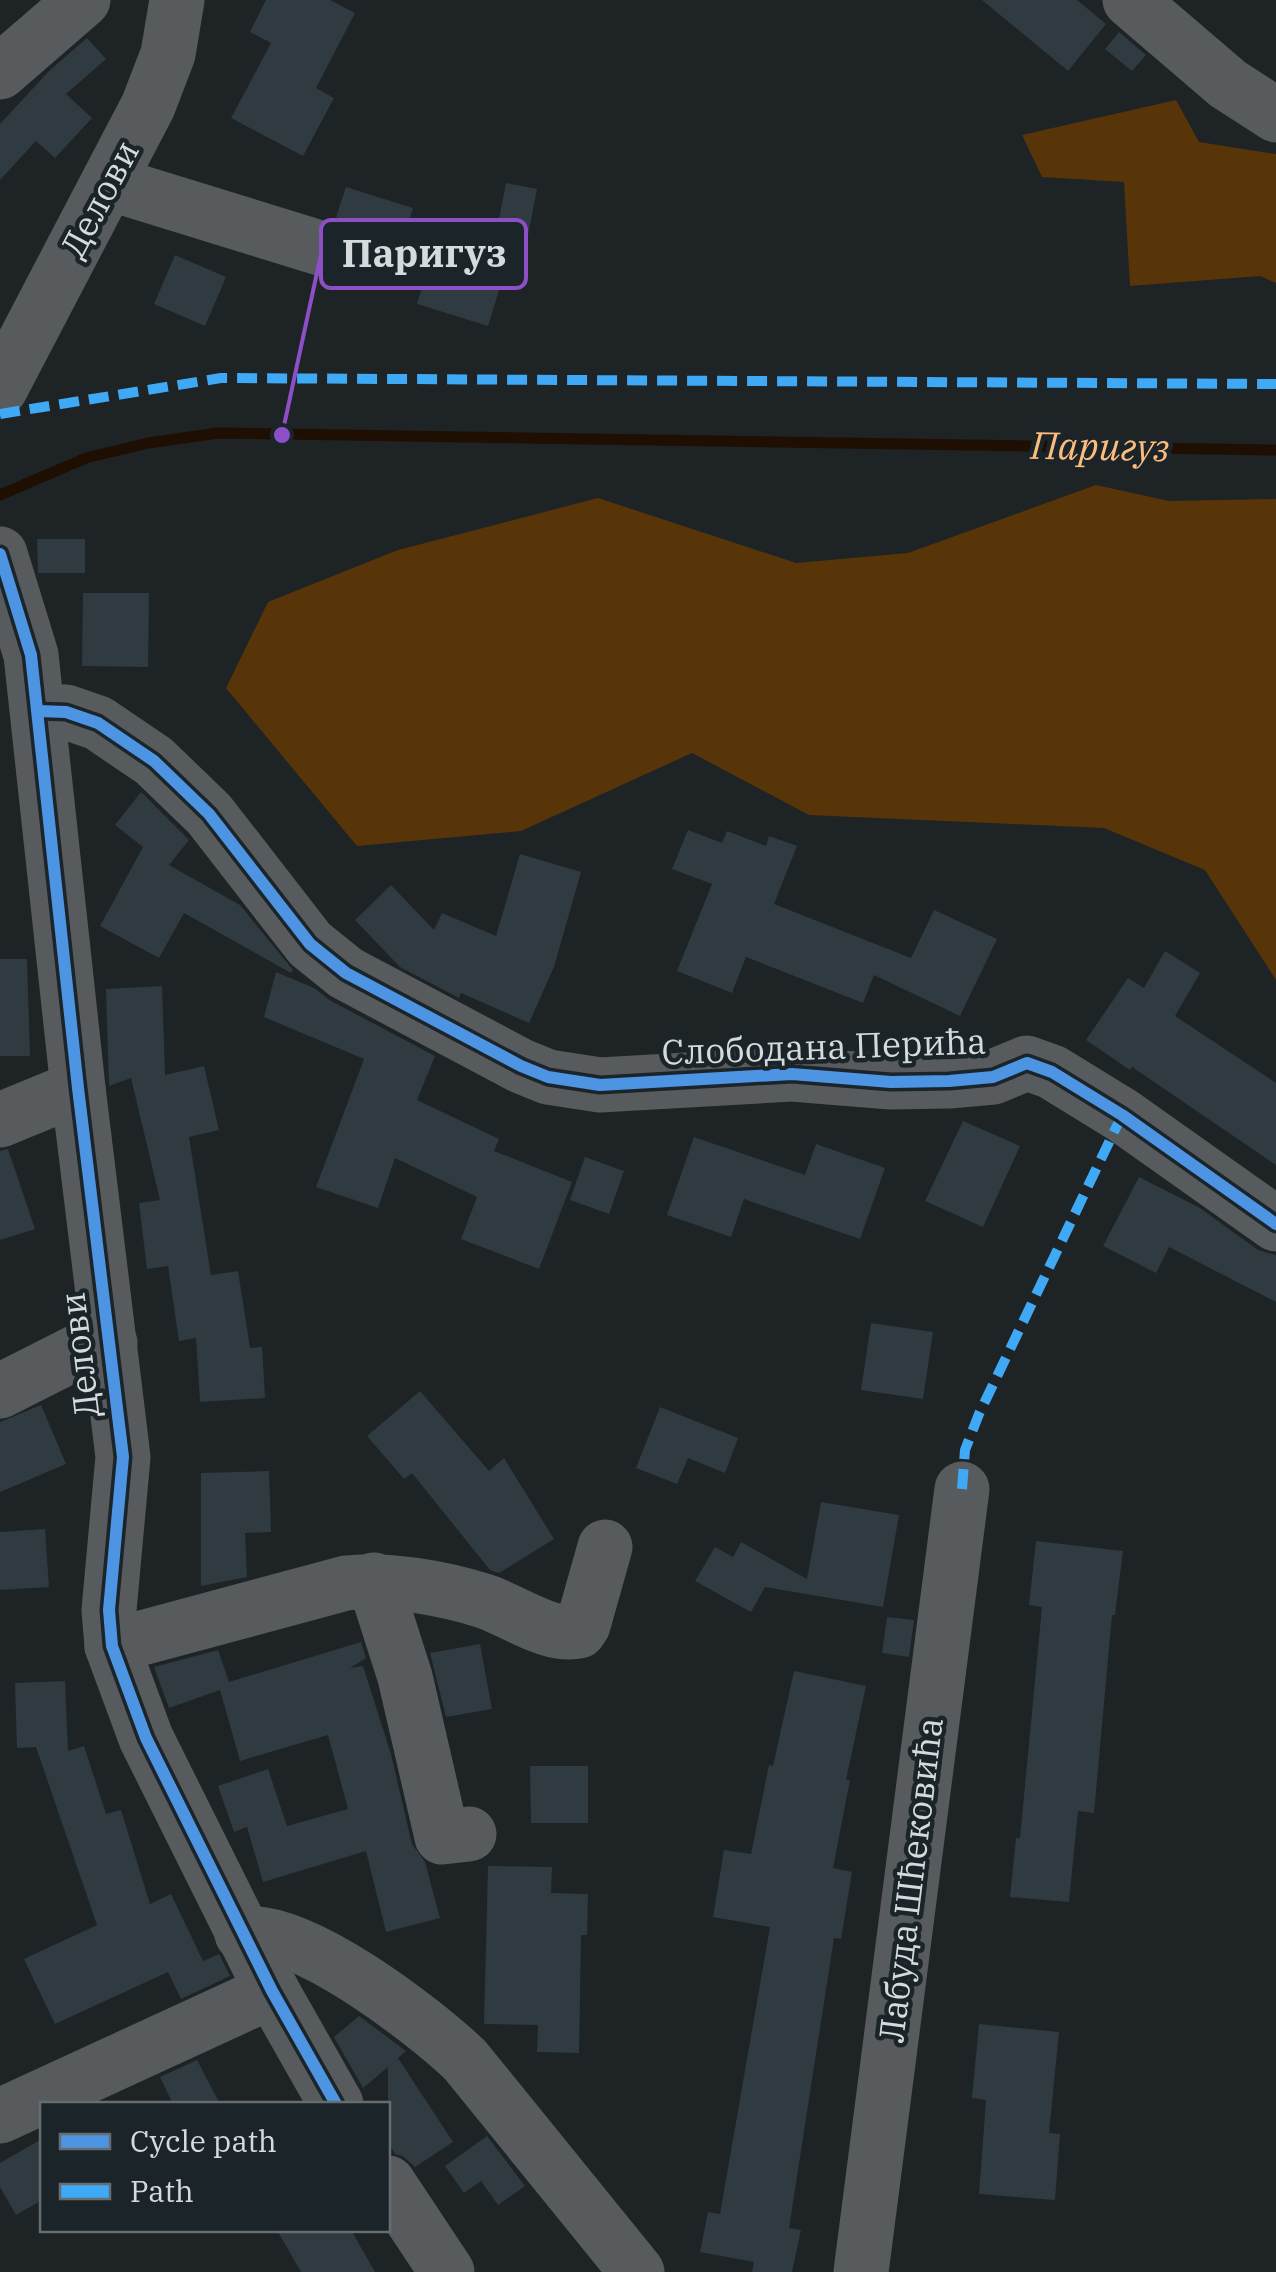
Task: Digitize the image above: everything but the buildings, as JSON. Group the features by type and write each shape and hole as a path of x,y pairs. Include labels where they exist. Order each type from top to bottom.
{"street":[{"path":"0,72 83,0"},
{"name":"Делови","path":"0,390 148,106 168,54 177,0"},
{"path":"1130,0 1228,84 1276,116"},
{"path":"109,184 349,258"},
{"name":"Делови","path":"0,554 31,655 123,1457 109,1610 112,1646 146,1738 272,1992 335,2102"},
{"name":"Слободана Перића","path":"38,710 66,712 98,723 154,761 209,814 310,944 346,972 521,1066 548,1077 600,1085 792,1074 891,1082 949,1081 993,1077 1027,1063 1052,1072 1122,1116 1276,1224"},
{"path":"0,1120 78,1088"},
{"path":"0,1391 85,1348 110,1343"},
{"name":"Лабуда Шћековића","path":"861,2272 962,1489"},
{"path":"112,1646 374,1580 462,1595 570,1633 579,1631 583,1624 605,1547"},
{"path":"374,1580 405,1677 442,1837 469,1834"},
{"path":"242,1934 265,1934 304,1947 444,2040 465,2060 637,2272"},
{"path":"0,2116 272,1992"},
{"path":"390,2186 446,2272"}],"shaded area":[{"path":"1176,100 1199,142 1276,154 1276,283 1260,276 1130,286 1124,182 1042,177 1022,135"},
{"path":"1096,485 1169,501 1276,499 1276,980 1205,870 1104,828 809,815 692,753 521,831 357,846 226,688 268,602 398,550 598,498 796,563 908,553"}],"waterway":[{"name":"Паригуз","path":"0,495 86,458 148,443 218,433 1276,450"}],"marked path":[{"path":"0,414 221,378 1276,384"},
{"path":"962,1489 965,1450 979,1414 1122,1115"}],"cycle path":[{"path":"0,554 31,655 123,1457 109,1610 112,1646 146,1738 272,1991 335,2102"},
{"path":"38,711 66,712 98,723 154,761 209,814 310,944 346,973 521,1066 548,1077 600,1085 792,1074 891,1082 949,1081 993,1077 1027,1063 1052,1072 1122,1115 1276,1224"}],"place":[{"name":"Паригуз","path":"282,435"}]}
